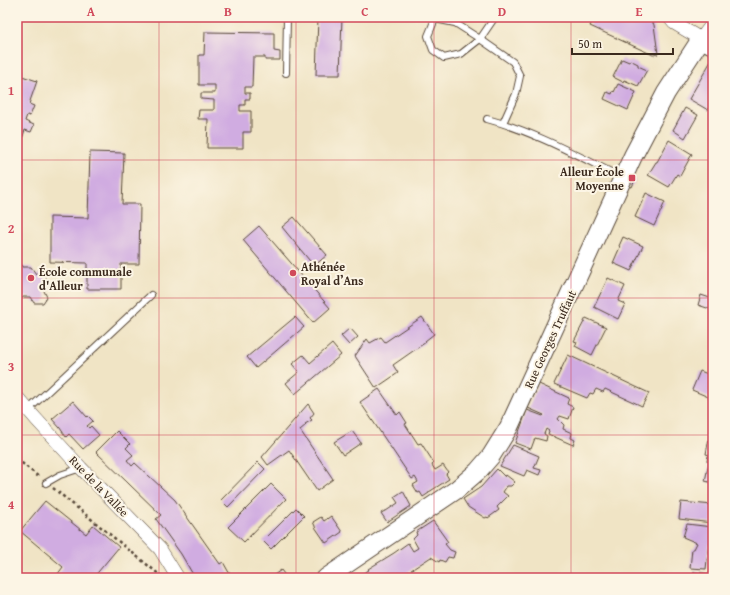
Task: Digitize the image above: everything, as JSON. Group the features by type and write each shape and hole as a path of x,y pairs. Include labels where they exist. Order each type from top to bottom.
{"street":[{"path":"669,17 674,23 707,42 713,23"},
{"name":"Rue Georges Truffaut","path":"326,578 456,490 478,471 491,456 509,427 633,156 666,94 707,42"},
{"name":"Rue de la Vallée","path":"17,397 81,468 160,549 178,578"}],"lane":[{"path":"286,72 287,17"},
{"path":"495,17 480,39 461,54 444,58 433,50 428,36 435,19 455,24 480,39 513,62 520,76 516,94 502,123"},
{"path":"487,119 502,123 534,136 623,178"},
{"path":"28,410 150,295"},
{"path":"46,483 60,475 81,468"}],"path":[{"path":"17,459 163,578"}],"building":[{"path":"318,17 342,17 340,75 316,75"},
{"path":"594,17 650,17 654,25 658,54 653,55 590,26"},
{"path":"205,32 274,33 274,51 280,52 280,60 265,60 265,57 253,57 252,87 245,87 245,93 250,93 250,99 245,99 245,105 240,105 240,111 251,111 251,132 243,132 243,148 207,148 208,119 198,119 199,110 214,110 214,100 201,99 201,93 215,93 215,85 199,85 199,55 204,55"},
{"path":"622,59 629,62 630,60 647,70 638,86 624,80 623,82 613,77"},
{"path":"711,61 713,63 713,101 708,110 689,99"},
{"path":"17,68 23,71 22,76 37,81 29,104 34,106 30,116 27,115 25,121 34,125 31,132 25,130 19,148 17,147"},
{"path":"618,84 636,92 628,110 604,99 607,92 612,94"},
{"path":"685,108 698,115 685,138 673,130"},
{"path":"669,140 692,154 680,176 677,174 669,187 648,175"},
{"path":"90,152 124,153 122,204 140,204 139,264 121,264 121,289 87,289 87,263 50,262 50,217 88,218"},
{"path":"632,178 635,180 632,187 629,186"},
{"path":"646,193 665,202 654,226 635,217"},
{"path":"294,217 327,255 314,266 282,227"},
{"path":"259,226 330,308 313,323 243,240"},
{"path":"623,237 643,246 631,271 613,263"},
{"name":"École communale d'Alleur","path":"17,256 22,267 31,267 36,274 44,273 47,283 43,289 47,297 43,303 34,303 30,297 23,297 17,304"},
{"path":"608,278 625,286 618,301 625,304 618,319 594,307"},
{"path":"701,295 713,299 713,310 698,305"},
{"path":"295,317 304,327 256,368 247,357"},
{"path":"422,317 434,334 425,341 426,342 393,365 398,373 376,388 355,356 367,339 370,343 381,337 385,342"},
{"path":"586,318 606,327 592,355 575,346 577,342 574,341"},
{"path":"350,328 358,337 349,345 341,336"},
{"path":"332,344 341,355 295,394 286,383 299,372 292,364 303,355 310,363"},
{"path":"568,355 649,393 642,406 605,389 603,392 596,389 593,394 590,393 587,398 554,384"},
{"path":"700,371 713,376 713,399 692,390"},
{"path":"539,384 569,398 567,404 573,407 569,419 560,416 558,419 564,425 563,429 572,433 571,438 575,440 573,445 548,434 549,431 546,429 544,434 547,436 546,441 535,438 531,449 515,443 527,410 543,416 544,415 528,408"},
{"path":"379,389 397,415 400,412 407,423 405,424 418,444 421,443 434,463 432,465 435,470 443,465 448,472 446,474 449,479 423,497 420,492 418,493 413,485 418,482 415,477 412,479 360,402"},
{"path":"73,401 87,417 88,416 93,421 87,426 89,428 91,426 99,435 83,449 69,434 66,437 52,419"},
{"path":"308,404 314,413 310,418 312,420 305,424 306,425 300,430 333,479 317,491 289,450 268,465 262,457"},
{"path":"117,431 130,444 126,448 133,455 127,460 132,466 135,463 175,500 220,564 223,562 232,578 195,578 181,554 156,519 161,515 96,452"},
{"path":"352,431 361,443 343,455 334,442"},
{"path":"710,433 713,434 713,456 706,454"},
{"path":"513,445 539,456 534,468 541,470 539,475 527,470 524,476 500,466"},
{"path":"708,456 713,457 713,483 705,481 709,462 707,461"},
{"path":"258,462 265,469 228,507 221,500"},
{"path":"497,469 505,477 506,475 515,482 511,486 507,486 503,492 508,496 497,507 499,510 488,518 485,518 468,507 463,499 481,487"},
{"path":"271,484 286,499 244,542 228,527"},
{"path":"403,491 411,506 387,522 381,513 398,503 394,497"},
{"path":"45,501 86,534 93,525 119,547 93,578 60,578 57,575 63,567 20,531"},
{"path":"681,502 713,505 712,523 679,519"},
{"path":"296,508 304,516 271,549 263,541"},
{"path":"331,516 342,532 326,543 313,522 321,517 324,521"},
{"path":"433,521 448,542 445,544 450,550 455,552 453,558 448,557 445,562 440,560 439,562 431,557 399,578 355,578 408,543 413,551 418,548 413,539 417,535 416,532"},
{"path":"687,524 712,527 712,543 709,543 706,569 690,568 692,549 694,549 697,543 683,537"},
{"path":"281,570 287,578 270,578"},
{"path":"694,572 711,574 711,578 693,578"}],"place":[{"name":"Alleur École Moyenne","path":"632,178"},
{"name":"Athénée Royal d’Ans","path":"293,273"},
{"name":"École communale d'Alleur","path":"31,278"}]}
